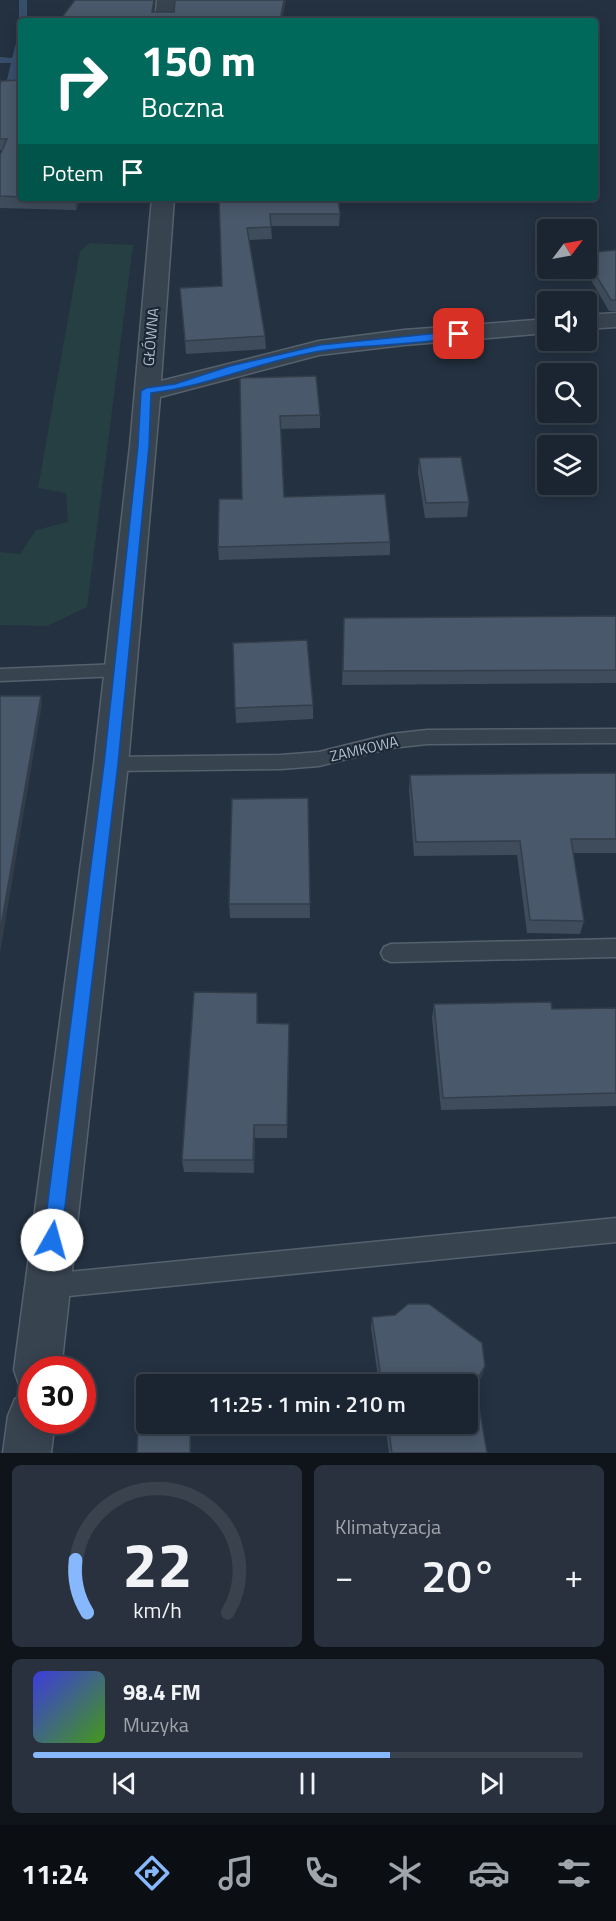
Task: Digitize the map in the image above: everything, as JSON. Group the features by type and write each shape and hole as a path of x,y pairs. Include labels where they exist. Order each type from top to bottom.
{"street":[{"path":"164,18 166,0"},
{"name":"GŁÓWNA","path":"38,1356 111,764 143,446 163,201"},
{"path":"597,321 616,320"},
{"path":"146,391 177,387 233,369 320,348 537,327"},
{"path":"27,1453 30,1434"}],"lane":[{"path":"0,675 120,670"},
{"name":"ZAMKOWA","path":"111,764 281,762 320,759 391,741 427,737 616,736"},
{"path":"391,953 616,948"},
{"path":"46,1286 616,1230"}],"green space":[{"path":"90,243 133,245 87,607 47,626 0,625 0,552 20,554 36,530 68,522 66,493 38,488 80,251"}],"building":[{"path":"75,0 154,0 152,12 174,12 175,0 284,0 281,18 61,18"},
{"path":"18,80 18,197 0,196 0,155 7,139 0,139 1,81"},
{"path":"219,201 338,201 340,214 270,214 271,227 247,228 265,336 185,341 180,288 222,286"},
{"path":"616,250 616,300 611,300 597,277 597,252"},
{"path":"316,376 320,415 280,416 284,497 385,494 390,542 218,547 219,499 242,499 240,378"},
{"path":"461,457 469,502 426,503 419,458"},
{"path":"616,616 616,670 343,671 344,618"},
{"path":"307,640 313,705 235,708 233,643"},
{"path":"0,696 41,696 0,932"},
{"path":"616,773 616,839 571,839 584,921 530,920 520,841 416,842 410,775"},
{"path":"308,798 310,904 229,904 232,799"},
{"path":"194,992 257,993 257,1023 289,1024 287,1125 254,1125 253,1160 182,1160"},
{"path":"551,1002 552,1009 616,1008 616,1093 443,1098 434,1004"},
{"path":"408,1304 429,1304 482,1343 485,1366 478,1378 478,1374 381,1374 372,1317 395,1315"},
{"path":"478,1400 487,1453 392,1453 389,1434 478,1434"},
{"path":"138,1434 190,1434 190,1453 137,1453"}],"waterway":[{"path":"23,0 23,18"},
{"path":"16,61 18,53"},
{"path":"0,60 16,61"},
{"path":"0,128 16,61"}],"route":[{"path":"52,1240 111,764 143,446 146,391 177,387 233,369 320,348 459,334"}]}
